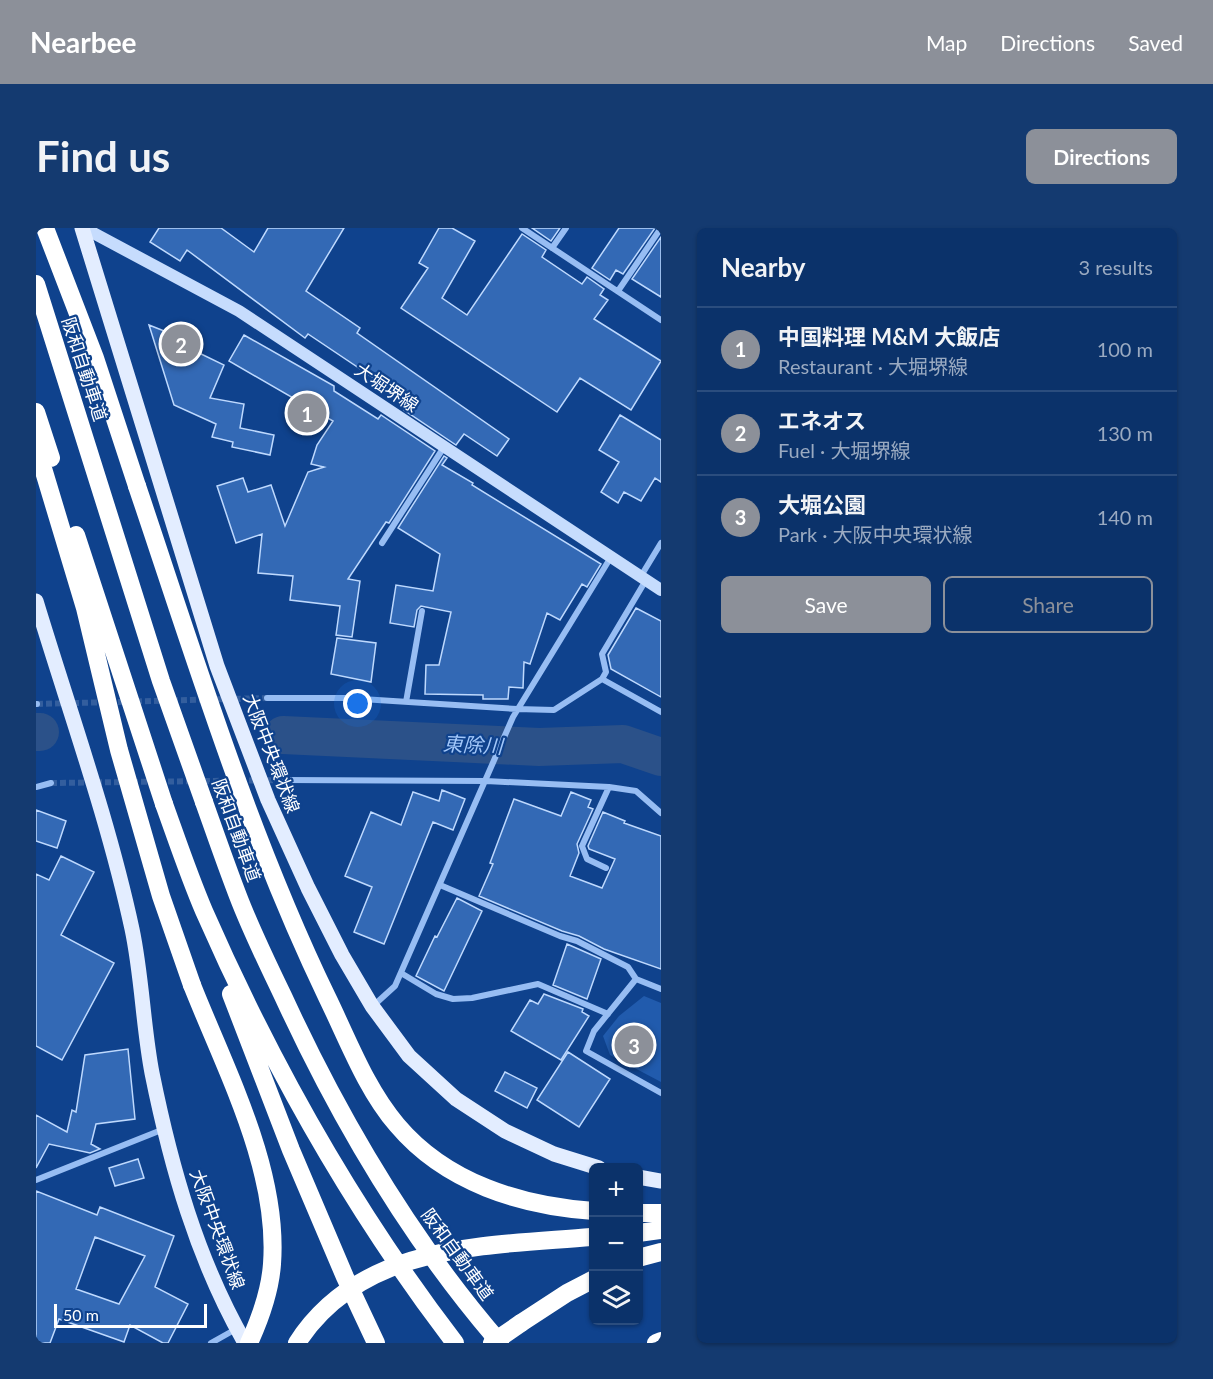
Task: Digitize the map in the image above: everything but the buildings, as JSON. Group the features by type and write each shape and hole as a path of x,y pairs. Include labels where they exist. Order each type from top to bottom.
{"highway":[{"path":"45,228 95,358 247,810 310,961 377,1097 397,1125 445,1167 508,1197 538,1205 589,1210"},
{"name":"阪和自動車道","path":"36,284 161,681 238,898 266,962 355,1139 449,1281 500,1343"},
{"path":"36,412 164,804 204,909 233,1000 291,1150 376,1343"},
{"path":"36,445 85,608 119,750 161,896 192,985 248,1126 265,1181 273,1239 272,1267 258,1322 247,1343"},
{"path":"204,909 244,998 313,1130 385,1246 455,1343"},
{"path":"643,1213 661,1213"},
{"path":"643,1232 661,1230"},
{"path":"297,1343 318,1314 336,1299 355,1285 404,1263 464,1249 589,1237"},
{"path":"643,1257 661,1252"},
{"path":"492,1343 567,1293 589,1282"},
{"path":"656,1343 661,1341"}],"main road":[{"name":"大堀堺線","path":"83,228 239,311 661,590"},
{"name":"大阪中央環状線","path":"83,228 217,666 268,800 342,955 372,1006 409,1056 456,1099 504,1131 554,1154 589,1164"},
{"name":"大阪中央環状線","path":"36,602 117,865 132,931 152,1071 183,1204 210,1276 236,1329 247,1343"},
{"path":"643,1178 661,1181"}],"street":[{"path":"522,228 661,320"},
{"path":"552,248 566,228"},
{"path":"618,291 661,228"},
{"path":"382,543 445,447"},
{"path":"267,698 346,698 554,710 602,679 606,672 602,654 661,543"},
{"path":"372,1006 395,986 517,709 611,557"},
{"path":"406,702 422,611"},
{"path":"602,679 661,712"},
{"path":"285,780 486,781 609,787 636,791 661,813"},
{"path":"36,787 51,783"},
{"path":"606,868 587,859 582,846 609,787"},
{"path":"440,885 560,936 578,941 628,967 636,979 661,989"},
{"path":"401,973 436,994 453,999 472,998 538,984 608,1014"},
{"path":"636,979 594,1031 586,1051 661,1093"},
{"path":"36,1180 165,1129"},
{"path":"211,1343 236,1329"}],"shaded area":[{"path":"644,996 661,1003 661,1082 610,1055 603,1036 619,1016"}],"waterway":[{"name":"東除川","path":"283,735 539,747 623,744 661,757"}],"tunnel":[{"path":"37,704 267,698"},
{"path":"51,783 285,780"}],"place":[{"name":"エネオス","path":"181,344"},
{"name":"中国料理 M&M 大飯店","path":"307,413"},
{"name":"大堀公園","path":"634,1045"}]}
